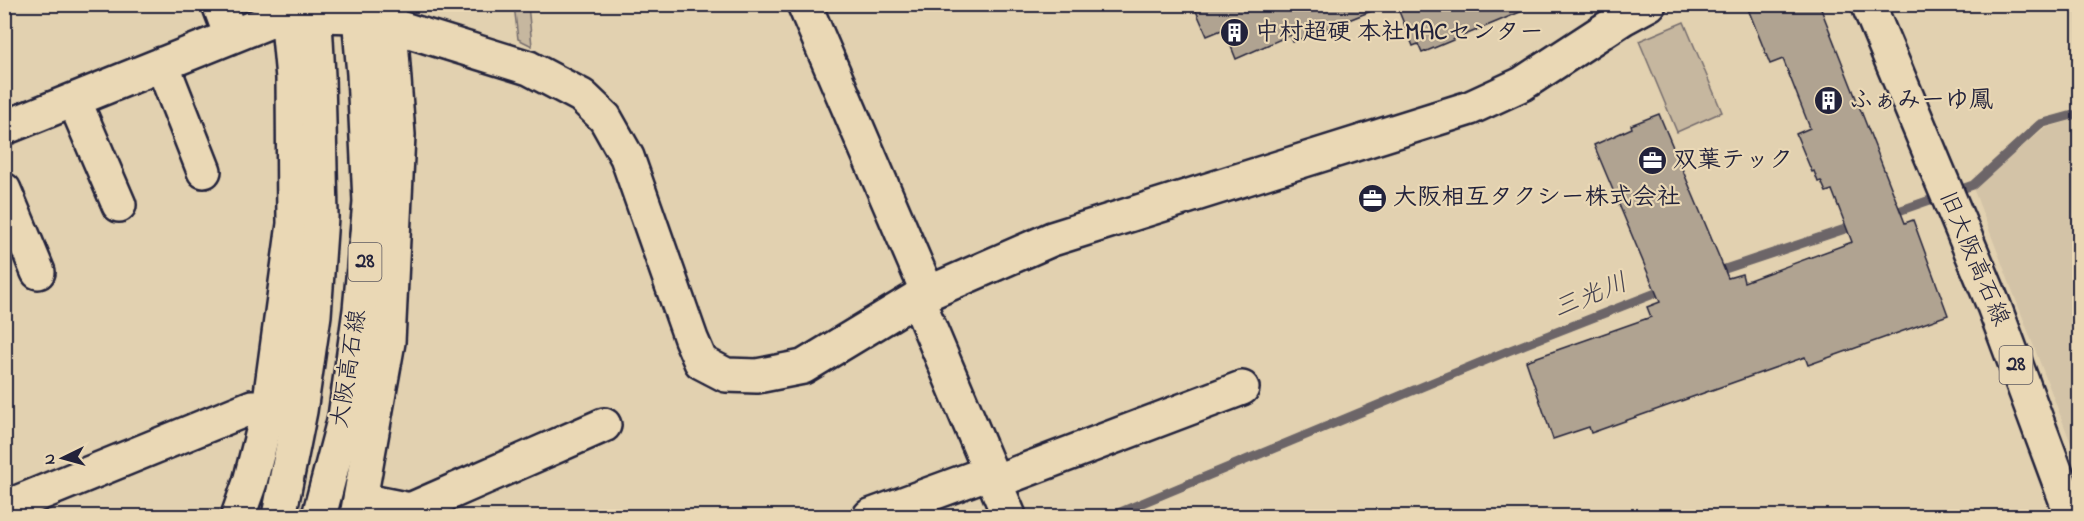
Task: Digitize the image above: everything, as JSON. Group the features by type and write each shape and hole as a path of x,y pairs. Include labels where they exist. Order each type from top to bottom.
{"street":[{"path":"219,4 231,36"},
{"path":"804,4 923,296 1009,516"},
{"path":"4,128 301,10 374,12 529,68 582,96 605,118 627,157 701,362 726,375 757,376 803,366 923,296 1052,239 1470,108 1522,84 1623,18 1649,4"},
{"name":"旧大阪高石線","path":"1868,4 1994,306 2072,516"},
{"path":"238,516 250,482 269,408 294,224 293,88 301,10"},
{"name":"大阪高石線","path":"279,516 303,390 314,315 321,217 301,10"},
{"path":"374,12 398,135 388,342 358,508 410,510 604,425"},
{"name":"大阪高石線","path":"319,516 345,417 360,310 370,202 374,12"},
{"path":"162,64 204,171"},
{"path":"74,100 119,205"},
{"path":"4,190 38,272"},
{"path":"870,516 992,477 1242,388"},
{"path":"4,508 252,407 269,408"}],"shaded area":[{"path":"514,5 528,5 532,46 518,39"},
{"path":"1684,22 1722,112 1677,132 1639,41"},
{"path":"2080,118 2079,464 1973,188 2043,129"}],"building":[{"path":"1193,4 1383,4 1384,6 1293,42 1290,35 1236,59 1224,29 1207,36"},
{"path":"1396,4 1537,5 1422,53 1418,44 1413,46"},
{"path":"1746,4 1819,4 1905,223 1913,220 1948,315 1808,365 1805,357 1591,433 1589,427 1553,439 1526,361 1651,317 1647,307 1660,302 1594,145 1632,128 1631,125 1659,114 1728,278 1742,274 1744,282 1852,242 1832,190 1826,192 1821,181 1818,182 1796,134 1810,128 1783,59 1770,64"}],"waterway":[{"name":"三光川","path":"1890,214 1973,185 2040,124 2080,113"},
{"name":"三光川","path":"1713,273 1857,225"},
{"name":"三光川","path":"1111,516 1508,351 1666,289"}],"place":[{"name":"中村超硬 本社MACセンター","path":"1234,33"},
{"name":"ふぁみーゆ鳳","path":"1828,101"},
{"name":"双葉テック","path":"1652,161"},
{"name":"大阪相互タクシー株式会社","path":"1372,198"}]}
